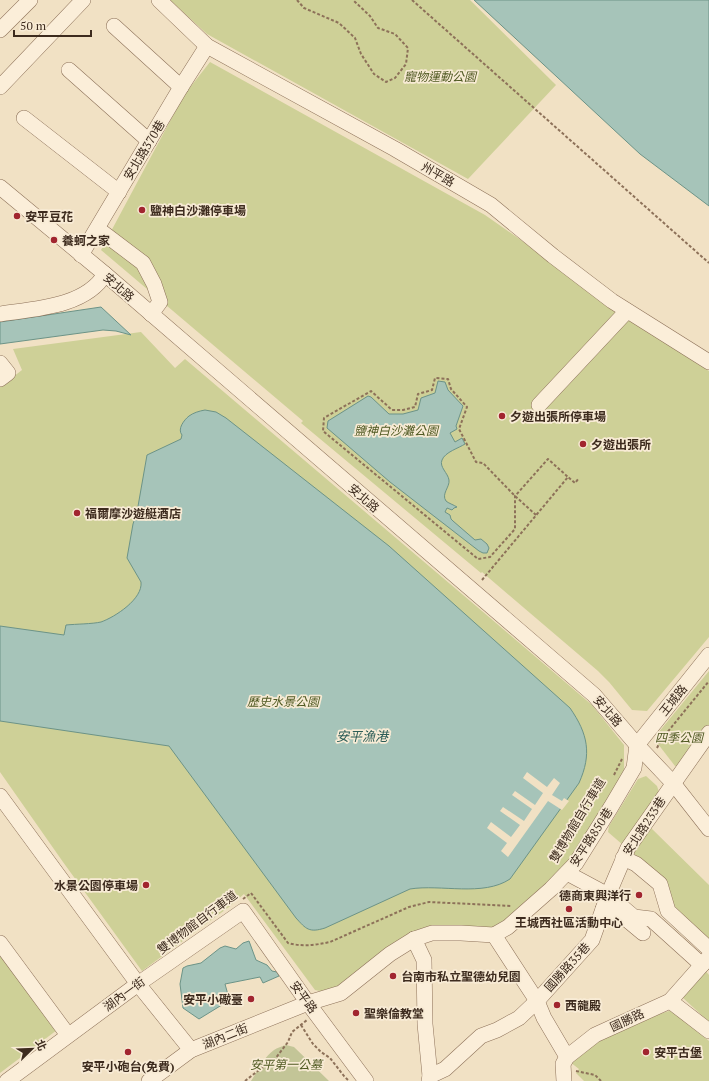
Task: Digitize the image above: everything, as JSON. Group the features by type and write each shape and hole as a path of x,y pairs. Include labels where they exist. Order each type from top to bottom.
{"street":[{"path":"0,30 30,0"},
{"path":"0,87 84,0"},
{"name":"州平路","path":"158,0 207,46 395,149 491,205 559,261 612,301 709,362"},
{"path":"114,26 181,87"},
{"name":"安北路370巷","path":"81,255 207,46"},
{"path":"69,70 149,142"},
{"path":"24,118 119,192"},
{"name":"安北路","path":"0,187 105,274 594,695 650,760 673,783 709,829"},
{"path":"98,229 143,263 154,284 160,302 151,314"},
{"path":"0,314 54,306 71,300 101,281 105,274"},
{"path":"539,405 627,311"},
{"path":"0,362 8,373 0,379"},
{"name":"王城路","path":"637,745 709,655"},
{"name":"安北路233巷","path":"605,902 628,848 709,733"},
{"name":"安平路850巷","path":"494,935 508,927 551,889 576,863 634,768 637,745"},
{"path":"0,796 138,984 191,1050"},
{"path":"623,858 636,864 660,884 668,911 709,949"},
{"path":"567,873 605,902 634,918 651,919 705,961 670,1001 709,1031"},
{"path":"605,902 616,919 625,918 643,933"},
{"name":"國勝路35巷","path":"565,1069 537,1001 592,940 605,902"},
{"name":"湖內一街","path":"7,1081 242,906"},
{"name":"安平路","path":"242,906 312,1008 366,1081"},
{"path":"312,1008 341,993 390,954 414,939 432,933 494,935 537,1001 519,1018 482,1036 445,1069 430,1078 424,1024 424,960 414,939"},
{"path":"0,943 69,1034"},
{"name":"國勝路","path":"565,1069 595,1035 670,1001"},
{"name":"湖內二街","path":"149,1081 191,1050 312,1008"}],"path":[{"path":"297,0 304,8 339,23 355,38 361,54 374,74 386,82 395,78 406,64 408,48 395,34 378,28 370,16 353,0"},
{"path":"412,0 709,263"},
{"path":"536,515 515,496 483,463 476,462 459,429 467,406 451,389 448,379 435,378 432,390 418,394 416,407 403,410 392,410 371,391 324,418 323,431 478,559 490,557 515,529 515,496 548,459 575,483 579,478"},
{"path":"482,580 568,477"},
{"path":"650,760 661,740 709,681"},
{"name":"雙博物館自行車道","path":"612,779 622,760 634,768"},
{"name":"雙博物館自行車道","path":"242,906 251,893 288,942 302,945 330,942 409,906 429,902 516,906"},
{"path":"245,1081 275,1060 288,1042 292,1032 301,1025 312,1008"},
{"path":"301,1025 313,1044 330,1058 349,1081"},
{"path":"565,1069 573,1069 595,1075 601,1081"}],"green space":[{"name":"寵物運動公園","path":"170,0 470,0 556,85 468,179 207,34"},
{"name":"鹽神白沙灘公園","path":"210,62 485,215 709,371 709,637 647,711 632,710 598,671 482,572 481,573 301,423 303,421 101,250 184,95"},
{"name":"歷史水景公園","path":"141,332 175,368 185,359 592,705 624,745 624,775 588,833 559,873 494,929 428,928 400,939 340,986 325,992 315,990 244,894 229,907 142,971 0,772 0,387 22,370 13,349"},
{"name":"四季公園","path":"709,671 709,726 681,765 675,766 658,744 658,733"},
{"name":"四季公園","path":"646,776 657,786 659,792 623,845 608,832 609,826 638,779"},
{"path":"650,827 709,885 709,944 669,904 664,883 632,852"},
{"path":"0,952 57,1030 0,1073"},
{"path":"704,969 709,975 709,1022 681,996"},
{"name":"安平古堡","path":"672,1010 709,1041 709,1081 584,1081 576,1073 579,1069 570,1062 600,1038 617,1028"},
{"name":"安平第一公墓","path":"286,1045 294,1047 329,1081 251,1081 267,1056"}],"water":[{"path":"474,0 709,0 709,206 640,154"},
{"path":"101,307 131,335 116,331 103,330 0,344 0,322"},
{"path":"438,381 445,382 448,390 463,406 456,426 457,429 450,433 455,442 462,438 465,444 452,450 444,457 441,463 449,480 444,496 447,502 457,507 452,510 447,508 445,512 450,515 453,521 475,540 481,539 487,544 489,548 487,553 479,551 390,482 327,428 328,421 368,396 389,414 403,414 418,410 421,398 435,393"},
{"name":"安平漁港","path":"205,410 216,412 226,418 389,546 570,708 576,717 584,736 587,753 586,763 579,783 510,879 499,884 475,889 410,889 325,928 311,930 302,925 296,918 169,746 0,721 0,626 64,635 66,625 89,624 107,620 120,612 133,601 138,595 141,582 127,558 147,455 181,439 182,435 180,430 185,420 192,414"},
{"path":"249,941 256,960 267,965 272,971 277,972 279,976 263,983 260,977 225,984 230,1002 225,1003 199,1019 183,1008 180,984 183,968 201,963 220,948 225,946 236,949 243,943"}],"pier":[{"path":"527,772 547,787 554,778 560,783 552,795 562,801 564,798 569,801 562,810 548,801 508,857 501,851 507,843 487,828 491,822 511,837 520,825 500,811 503,807 524,821 532,809 512,795 515,791 535,805 543,793 523,778"}],"place":[{"name":"鹽神白沙灘停車場","path":"142,210"},
{"name":"安平豆花","path":"17,216"},
{"name":"養蚵之家","path":"54,240"},
{"name":"夕遊出張所停車場","path":"502,416"},
{"name":"夕遊出張所","path":"583,444"},
{"name":"福爾摩沙遊艇酒店","path":"77,513"},
{"name":"水景公園停車場","path":"146,885"},
{"name":"德商東興洋行","path":"639,895"},
{"name":"王城西社區活動中心","path":"569,909"},
{"name":"台南市私立聖德幼兒園","path":"393,976"},
{"name":"安平小礮臺","path":"251,999"},
{"name":"西㡣殿","path":"557,1005"},
{"name":"聖樂倫教堂","path":"356,1013"},
{"name":"安平小砲台(免費)","path":"128,1052"},
{"name":"安平古堡","path":"646,1052"}]}
